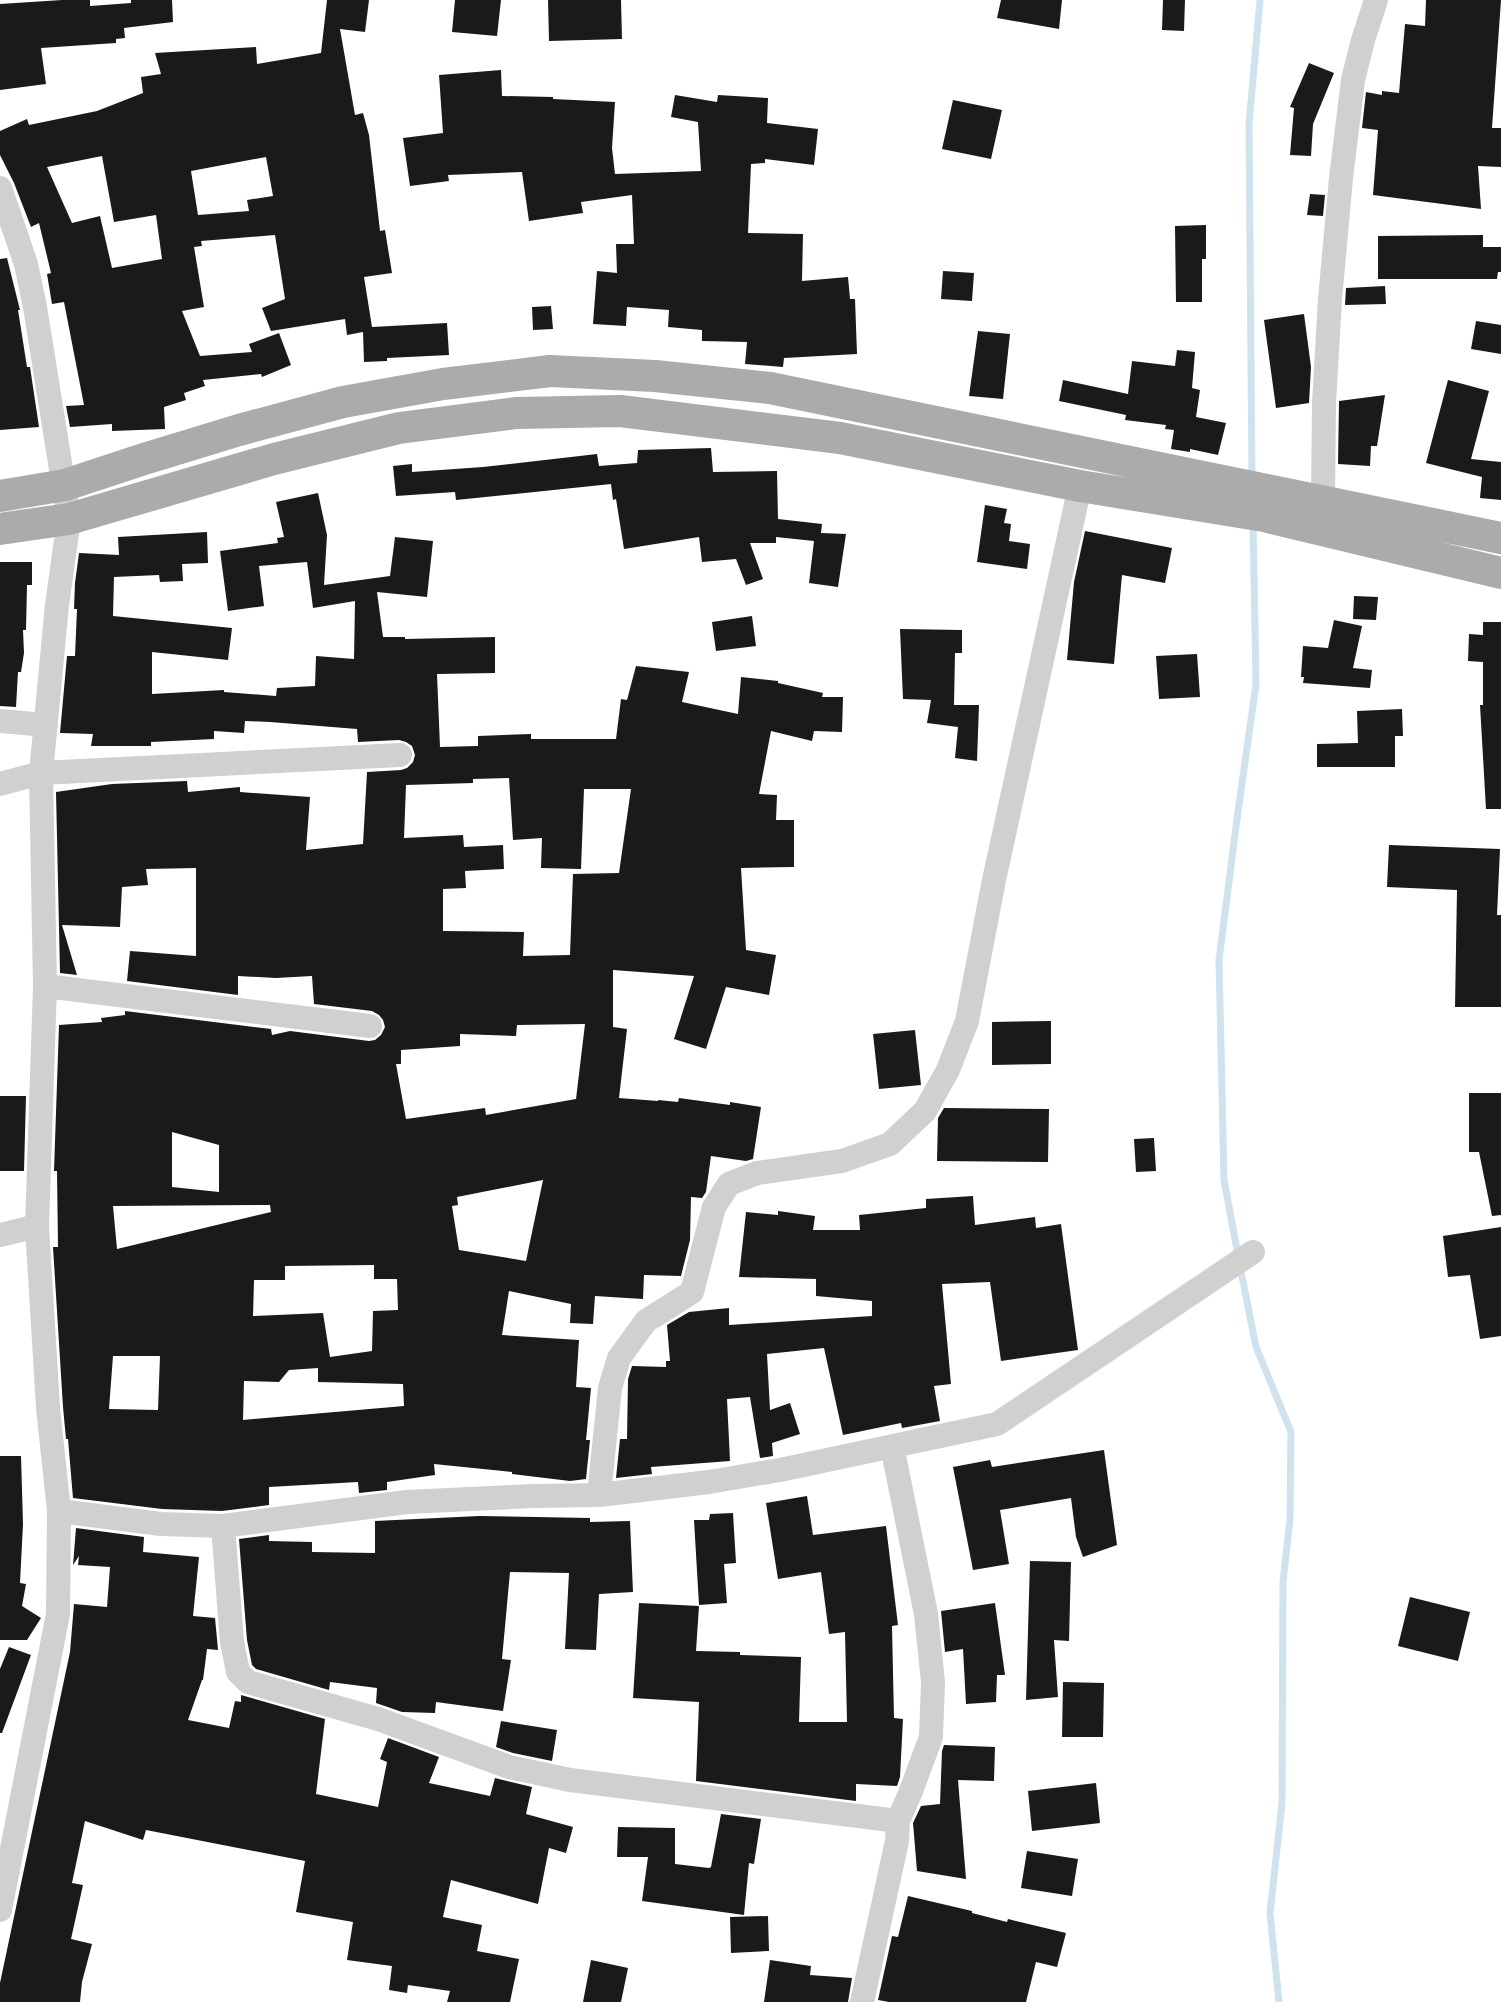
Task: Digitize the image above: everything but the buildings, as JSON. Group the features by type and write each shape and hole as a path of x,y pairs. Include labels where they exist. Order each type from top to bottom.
{"main road":[{"path":"0,496 65,485 144,458 344,402 443,384 550,371 655,376 769,388 1264,503 1501,573"},
{"path":"0,529 69,519 274,459 398,428 516,413 620,411 840,438 1080,486 1228,496"},
{"path":"1264,503 1323,501 1501,538"}],"street":[{"path":"1323,501 1324,403 1341,178 1353,80 1376,0"},
{"path":"0,188 26,264 35,307 69,519 57,605 41,774 45,986 37,1226 48,1408 59,1511 58,1614 0,1910"},
{"path":"599,1495 610,1388 619,1358 646,1321 692,1292 714,1207 729,1184 757,1173 842,1161 890,1144 925,1111 948,1070 967,1021 997,867 1080,486"},
{"path":"0,721 46,725"},
{"path":"0,784 41,774 400,755"},
{"path":"45,986 370,1026"},
{"path":"0,1235 37,1226"},
{"path":"59,1511 160,1524 223,1526 407,1502 599,1495 720,1480 892,1447 997,1424 1253,1252"},
{"path":"862,2002 897,1841 898,1821 931,1737 933,1682 926,1614 892,1447"},
{"path":"223,1526 232,1642 238,1672 248,1682 378,1719 509,1768 570,1780 898,1821"}],"waterway":[{"path":"1252,478 1249,124 1260,0"},
{"path":"1238,1255 1224,1180 1219,960 1256,684 1253,522"},
{"path":"1240,1266 1256,1347 1291,1432 1290,1519 1283,1582 1282,1803 1270,1913 1279,2002"}]}
